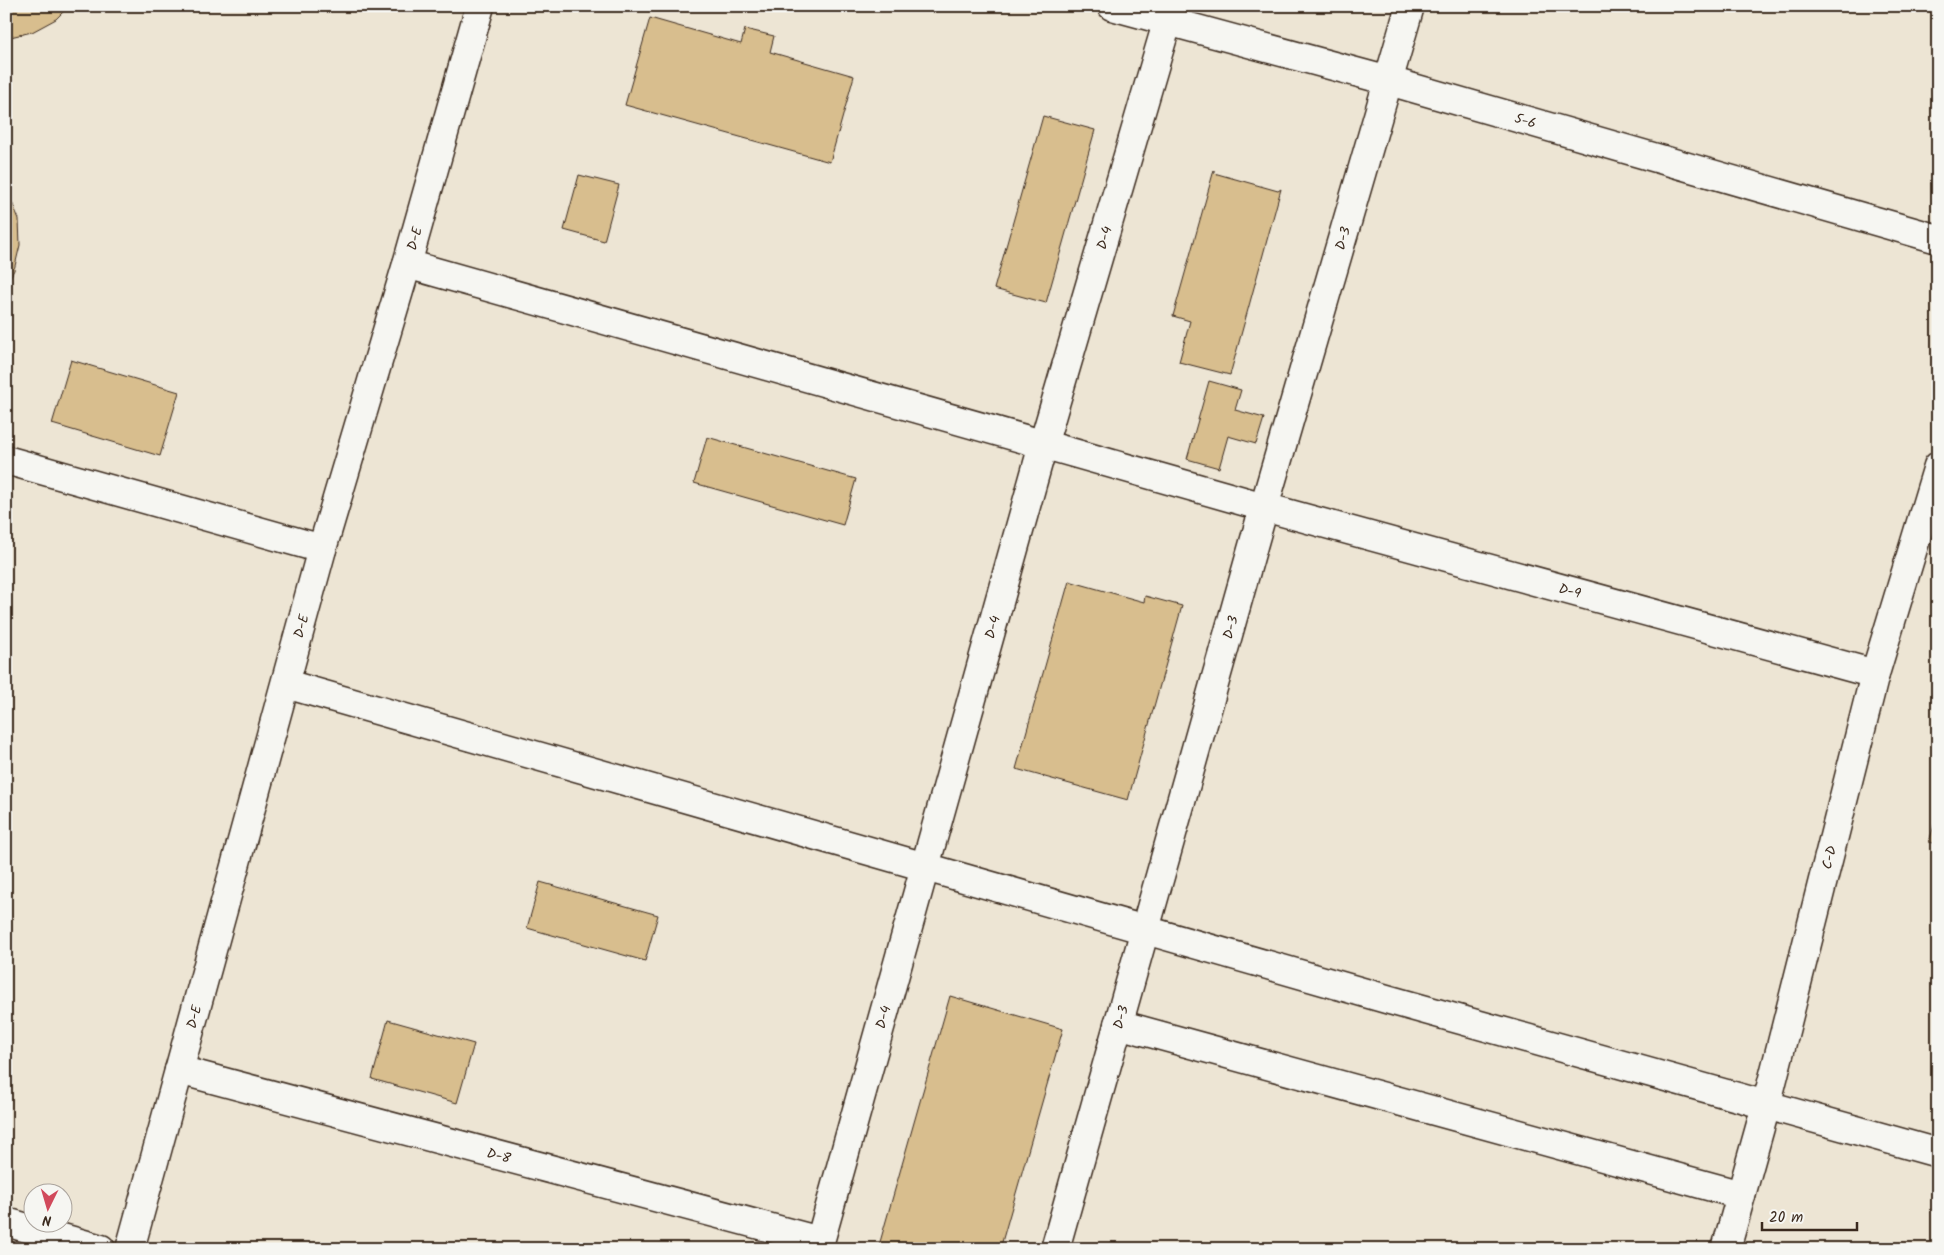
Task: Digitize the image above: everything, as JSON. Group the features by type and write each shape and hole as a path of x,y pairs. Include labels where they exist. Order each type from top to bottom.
{"lane":[{"name":"D-E","path":"130,1249 322,549 407,264 480,6"},
{"name":"5-6","path":"1112,6 1170,14 1389,81 1938,239"},
{"name":"D-3","path":"1055,1249 1264,507 1410,6"},
{"name":"D-4","path":"819,1245 1043,445 1170,14"},
{"name":"D-9","path":"407,264 1264,507 1875,674"},
{"path":"6,460 322,549"},
{"name":"C-D","path":"1726,1249 1766,1106 1875,674 1938,466"},
{"path":"286,684 1145,930 1938,1153"},
{"path":"1118,1024 1740,1195"},
{"name":"D-8","path":"179,1070 819,1245"},
{"path":"6,1222 101,1249"}],"shaded area":[{"path":"6,6 1938,6 1938,1249 6,1249"}],"building":[{"path":"6,6 69,6 56,19 32,32 6,38"},
{"path":"650,18 741,44 745,29 774,36 770,52 854,76 830,162 625,105"},
{"path":"1043,116 1095,130 1046,303 994,289"},
{"path":"1214,170 1214,173 1278,191 1281,189 1230,375 1179,362 1190,321 1173,316"},
{"path":"579,175 619,185 604,241 564,230"},
{"path":"6,188 19,219 20,245 14,270 6,285"},
{"path":"71,360 179,392 160,456 52,424"},
{"path":"1209,381 1241,390 1235,410 1264,418 1256,444 1228,436 1219,468 1187,459"},
{"path":"707,437 856,479 843,525 694,483"},
{"path":"1069,581 1144,602 1145,596 1182,606 1128,800 1016,769"},
{"path":"6,652 11,681 6,703"},
{"path":"1938,812 1938,844 1929,842"},
{"path":"540,882 658,915 645,961 527,928"},
{"path":"950,996 1063,1029 1000,1249 878,1249"},
{"path":"388,1020 474,1044 457,1103 372,1079"}]}
